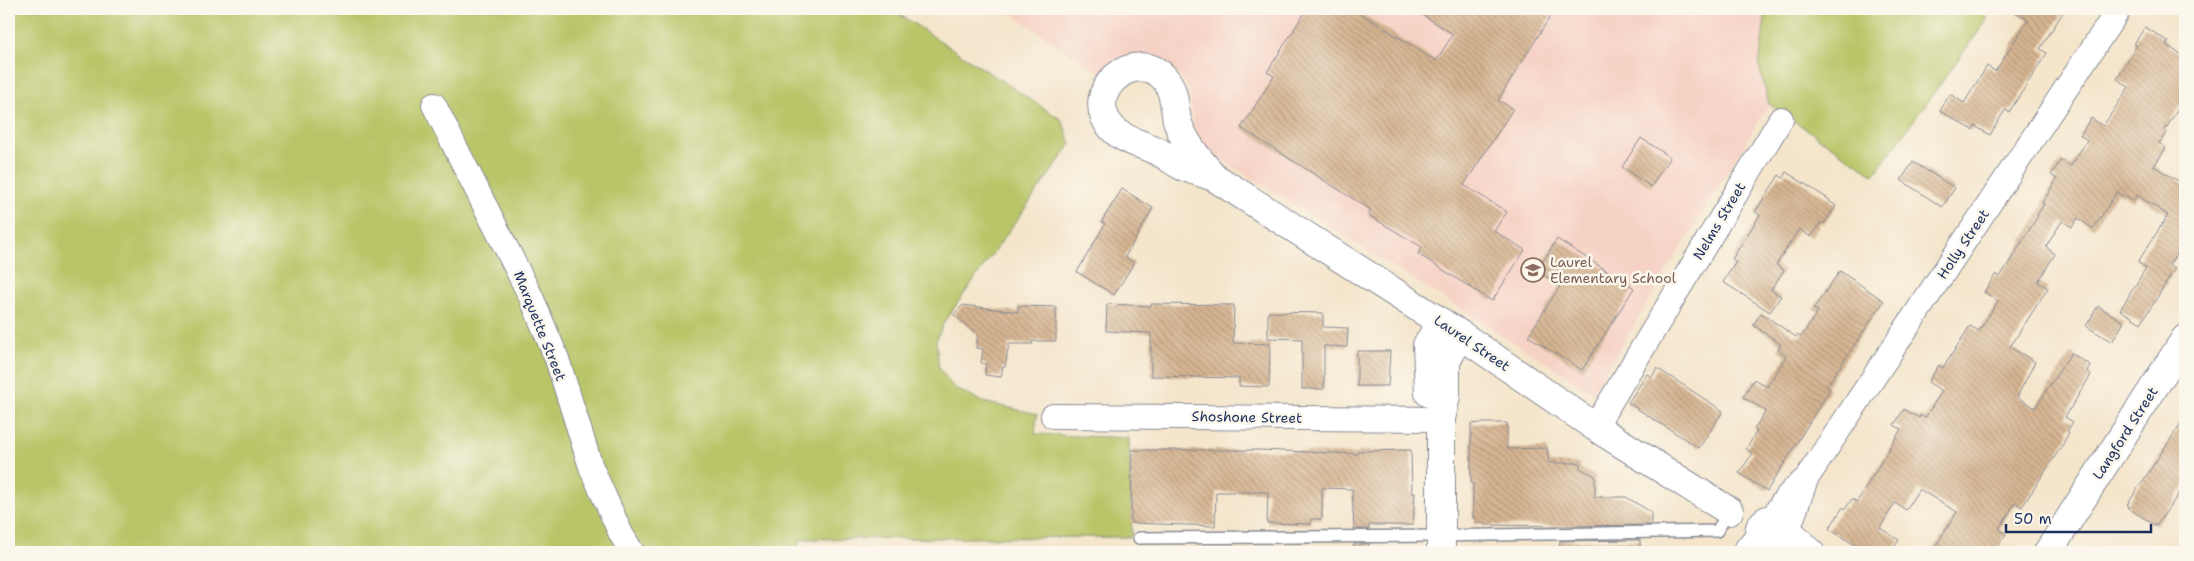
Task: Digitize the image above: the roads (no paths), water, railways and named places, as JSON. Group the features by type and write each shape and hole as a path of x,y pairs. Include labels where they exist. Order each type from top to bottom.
{"street":[{"name":"Holly Street","path":"1770,539 1806,479 2119,9"},
{"name":"Marquette Street","path":"434,105 532,299 557,359 591,467 621,534 632,552"},
{"name":"Nelms Street","path":"1595,427 1781,118"},
{"name":"Laurel Street","path":"1214,177 1451,328 1595,427 1770,539 1795,537 1810,552"},
{"path":"1441,544 1441,419 1429,397 1427,345 1451,328"},
{"name":"Langford Street","path":"2048,552 2185,339"},
{"name":"Shoshone Street","path":"1053,416 1441,419"}],"lane":[{"path":"1139,538 1441,544 1717,531 1729,511"}],"place":[{"name":"Laurel Elementary School","path":"1533,270"}]}
